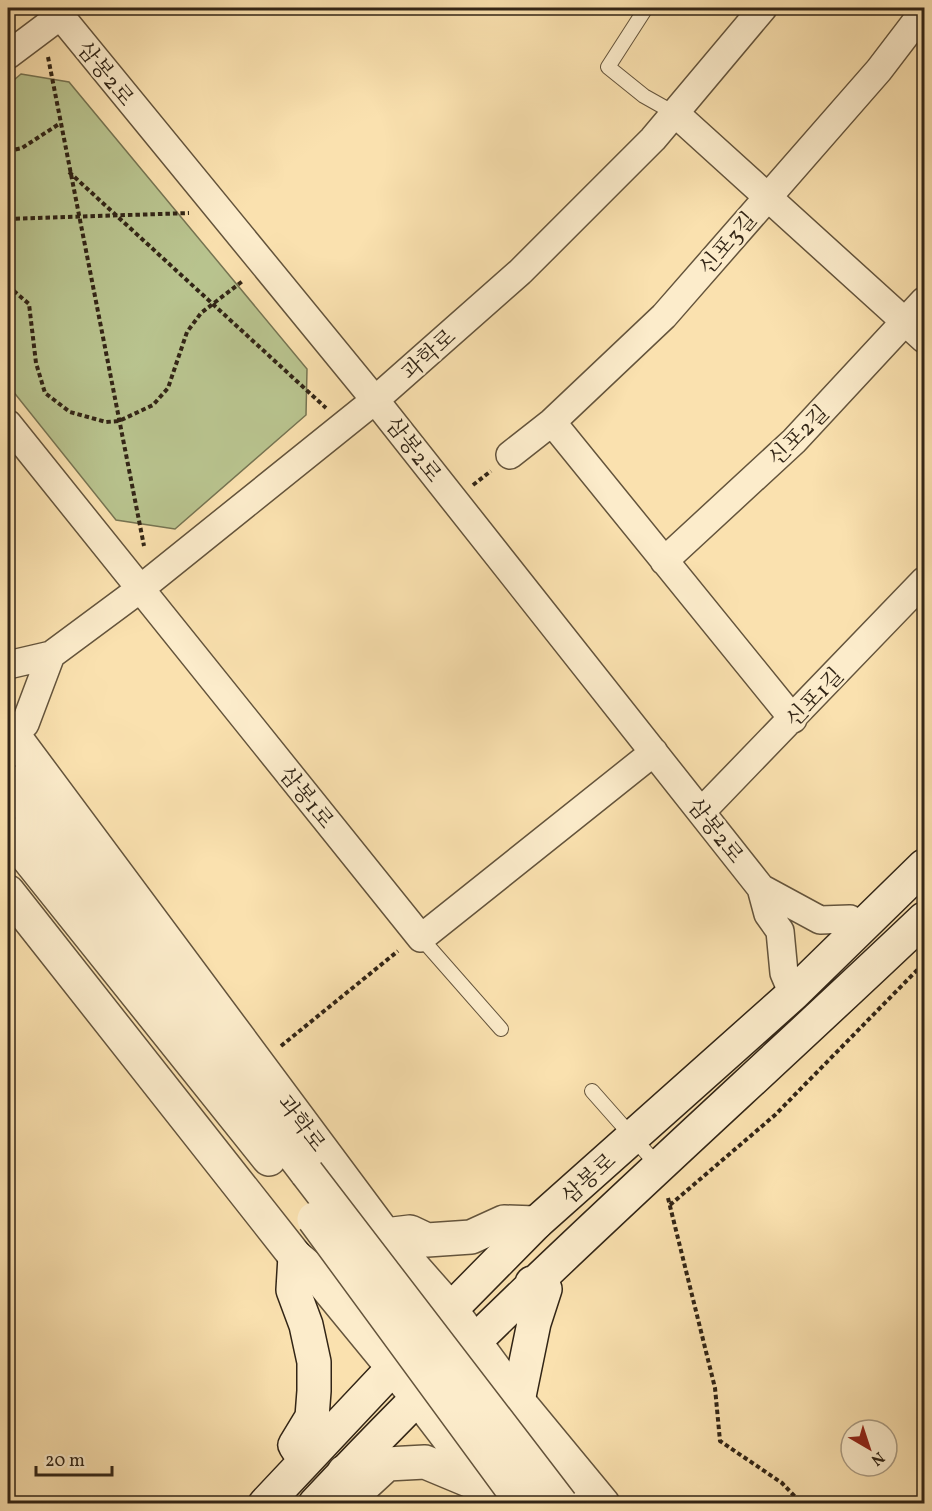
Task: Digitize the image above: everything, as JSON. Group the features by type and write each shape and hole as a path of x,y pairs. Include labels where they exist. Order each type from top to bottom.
{"street":[{"name":"과학로","path":"8,665 51,655 140,589 375,400 520,272 676,114 763,8"},
{"name":"삼봉2로","path":"8,55 61,10 375,400 761,888 768,915 780,931 784,973 793,994"},
{"name":"신포3길","path":"510,455 552,422 664,316 879,70 924,11"},
{"path":"676,114 916,331"},
{"name":"신포2길","path":"664,561 916,331 924,301"},
{"path":"552,422 792,719"},
{"name":"삼봉1로","path":"8,424 140,589 410,944"},
{"name":"신포1길","path":"702,811 924,581"},
{"name":"과학로","path":"51,655 25,724 10,731 385,1235 451,1310 518,1401 553,1439 603,1503"},
{"path":"410,944 654,752"},
{"name":"과학로","path":"8,781 298,1180 523,1503"},
{"name":"과학로","path":"8,832 298,1180 561,1503"},
{"name":"삼봉로","path":"264,1503 536,1223 793,994 924,866"},
{"name":"삼봉2로","path":"761,888 820,920 850,919 858,928"},
{"path":"8,892 306,1266 418,1398 494,1496"},
{"name":"삼봉로","path":"315,1503 532,1283 660,1168 924,920"},
{"path":"306,1266 348,1296 377,1298 395,1276 385,1235 410,1232 427,1240 471,1237 504,1222 536,1223"},
{"path":"305,1460 295,1445 312,1418 314,1362 306,1325 293,1290 306,1266"},
{"path":"518,1401 534,1323 545,1289 532,1283"},
{"path":"494,1496 503,1463 553,1439"},
{"path":"344,1472 362,1488 387,1464 425,1462 494,1496"}],"lane":[{"path":"646,8 608,67 644,96 676,114"},
{"path":"410,944 501,1029"},
{"path":"592,1091 660,1168"}],"path":[{"path":"48,57 59,124 144,546"},
{"path":"8,151 22,148 59,124"},
{"path":"69,172 327,408"},
{"path":"8,219 189,213"},
{"path":"8,286 29,304 36,363 45,393 70,412 106,422 119,421 153,405 168,388 187,332 201,313 245,279"},
{"path":"280,1047 410,944"},
{"path":"670,1205 775,1115 924,963"},
{"path":"660,1168 716,1388 720,1441 782,1483 802,1503"}],"green space":[{"path":"21,74 69,82 307,369 306,415 175,529 116,520 8,385 8,85"}]}
